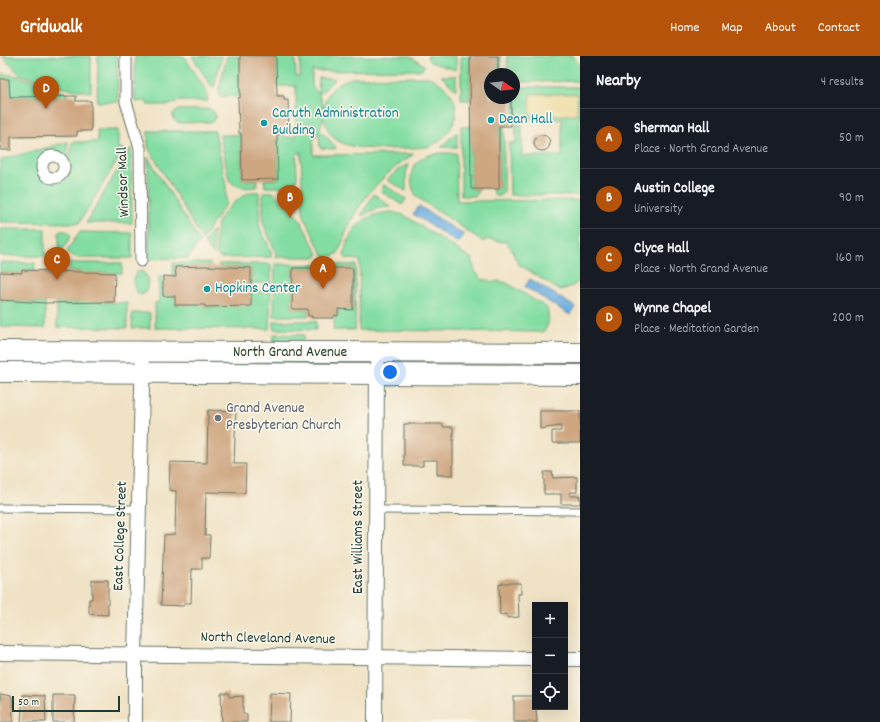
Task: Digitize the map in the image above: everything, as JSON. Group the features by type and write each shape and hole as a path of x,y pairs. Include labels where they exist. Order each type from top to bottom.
{"main road":[{"name":"North Grand Avenue","path":"0,350 143,352 580,353"},
{"name":"North Grand Avenue","path":"0,372 580,375"}],"street":[{"name":"Windsor Mall","path":"126,56 126,102 140,148 140,261"},
{"name":"East College Street","path":"135,722 135,654 143,352"},
{"name":"East Williams Street","path":"375,722 377,353"},
{"name":"North Cleveland Avenue","path":"0,653 532,659"},
{"path":"568,659 580,659"}],"lane":[{"path":"0,508 139,509"},
{"path":"376,510 580,511"}],"green space":[{"path":"2,56 91,56 91,92 52,86 19,74"},
{"path":"98,56 117,56 118,102 97,102"},
{"path":"135,56 184,56 206,90 208,101 179,101 169,105 147,105 147,101 135,102"},
{"path":"192,56 222,56 214,87 211,86"},
{"path":"227,56 240,56 240,96 220,96 219,89"},
{"path":"276,56 295,56 296,76 300,77 300,56 409,56 424,65 422,70 312,71 312,86 318,94 319,78 335,79 319,95 323,108 329,93 336,85 352,78 429,77 441,84 450,93 454,102 456,112 454,121 449,131 441,140 429,147 379,149 353,146 342,143 332,136 323,117 320,130 336,147 335,149 320,148 319,132 313,141 313,155 414,154 386,175 370,192 350,223 337,254 329,257 323,255 303,212 301,152 296,154 297,178 294,184 289,187 265,187 264,180 278,179 277,137 296,137 296,86 277,86"},
{"path":"427,56 456,56 456,70 430,62"},
{"path":"461,56 470,56 470,100 461,100"},
{"path":"498,56 501,56 501,68 498,68"},
{"path":"507,56 573,56 580,65 580,81 520,82 520,68 508,68"},
{"path":"1,74 17,76 66,93 68,97 10,97 9,79 1,79"},
{"path":"441,76 456,76 456,90"},
{"path":"520,87 580,87 580,195 510,195 509,143 516,143 516,124 522,125 522,156 562,156 562,119 514,119 514,104 520,104"},
{"path":"210,109 216,116 212,122 179,123 173,119 173,114 178,110"},
{"path":"499,126 504,126 504,191 500,196 495,196 492,189 499,189"},
{"path":"461,127 471,127 471,189 479,189 475,196 461,196"},
{"path":"97,130 118,130 118,148 124,149 79,223 0,222 0,160 68,142 67,160 64,167 62,162 56,157 49,158 43,166 43,170 46,175 49,177 55,177 61,175 68,168 72,142 98,142"},
{"path":"148,131 215,131 226,186 226,204 202,239 148,147"},
{"path":"457,132 457,147 441,147"},
{"path":"220,135 241,135 242,180 257,180 257,187 245,188 235,185 229,180"},
{"path":"131,148 132,223 86,223 130,149"},
{"path":"437,153 456,153 457,201 580,200 580,280 570,287 559,290 517,263 517,258 515,258 512,250 505,240 504,242 486,239 484,242 417,197 411,177 412,170 415,165 426,156"},
{"path":"148,157 200,242 188,258 149,259"},
{"path":"409,164 406,173 406,191 387,180 399,169"},
{"path":"384,185 406,199 402,205 381,191"},
{"path":"297,189 298,209 280,191 293,191"},
{"path":"252,192 259,192 259,226 271,251 271,257 220,258 216,254 217,225 226,210 242,196"},
{"path":"263,192 273,192 299,218 318,254 317,257 276,257 275,250 263,223"},
{"path":"374,194 391,207 378,208 361,216"},
{"path":"391,212 404,215 472,259 471,263 473,263 475,271 483,281 484,279 493,282 505,282 547,308 547,327 543,332 359,330 360,260 347,259 344,255 346,246 354,230 359,224 381,213"},
{"path":"0,229 45,229 45,256 0,256"},
{"path":"213,230 213,255 204,242"},
{"path":"60,231 67,231 71,236 62,251 59,251"},
{"path":"80,232 132,233 132,258 78,258 68,253 68,249"},
{"path":"0,262 35,263 34,270 22,271 22,273 0,272"},
{"path":"70,263 122,263 122,273 79,273 79,271 68,271"},
{"path":"173,263 210,263 210,266 175,267 176,277 173,277"},
{"path":"218,264 271,264 271,283 251,283 251,268 221,268"},
{"path":"275,264 321,265 321,268 293,268 292,309 308,309 308,316 274,316"},
{"path":"329,264 356,265 355,330 333,330 335,315 338,315 338,309 353,309 353,268 329,268"},
{"path":"141,271 146,275 148,281 145,293 141,295 136,292 133,282 136,273"},
{"path":"163,276 175,296 205,305 205,307 220,307 251,291 271,292 269,329 155,328 155,303 159,302 159,277"},
{"path":"0,300 45,303 45,328 0,327"},
{"path":"77,301 127,303 127,328 57,327 57,303 77,303"},
{"path":"132,313 150,313 150,328 132,328"},
{"path":"274,321 316,321 316,330 274,329"},
{"path":"274,334 304,335 303,341 274,341"}],"sand":[{"path":"530,94 577,94 577,115 530,115"}],"water":[{"path":"419,206 464,235 458,243 413,214"},
{"path":"530,279 575,307 570,315 525,287"}],"building":[{"name":"Caruth Administration Building","path":"240,56 276,56 277,96 284,96 284,100 288,100 289,130 284,130 284,134 277,135 278,179 242,180 241,133 239,133 238,98 240,98"},
{"name":"Dean Hall","path":"470,56 498,56 498,68 484,68 484,104 511,104 511,126 499,126 499,189 471,189"},
{"path":"0,79 9,79 10,97 76,96 76,101 91,101 91,131 77,131 77,136 11,137 11,150 0,150"},
{"path":"539,135 545,135 550,140 548,149 545,151 539,151 534,146 534,140"},
{"name":"Hopkins Center","path":"206,266 251,268 251,306 205,307 205,305 175,305 175,296 163,296 163,276 176,277 175,267"},
{"path":"293,268 353,268 353,310 338,309 338,316 335,315 333,318 312,318 312,316 308,316 308,309 292,309"},
{"path":"22,270 115,273 114,302 45,303 0,300 0,272 22,273"},
{"name":"Grand Avenue Presbyterian Church","path":"208,410 236,411 234,464 246,464 245,493 206,492 205,535 210,535 209,558 202,558 202,569 192,569 191,603 185,603 183,606 161,605 164,535 175,534 176,491 169,490 170,462 207,463"},
{"path":"540,411 580,411 580,443 552,443 552,431 561,431 561,426 540,429"},
{"path":"404,424 443,424 443,427 453,427 453,475 437,475 437,460 423,460 423,466 404,466"},
{"path":"544,472 552,472 553,478 577,477 577,492 570,492 570,496 580,496 580,504 561,504 561,494 544,494"},
{"path":"92,580 108,580 108,615 89,614 89,599 92,599"},
{"path":"502,583 521,583 521,594 518,594 519,617 507,618 507,614 500,615 499,584 501,585"},
{"path":"221,693 229,693 229,697 243,696 243,714 247,714 247,722 222,722"},
{"path":"270,693 291,694 290,722 269,722"},
{"path":"0,694 12,696 13,722 0,722"},
{"path":"23,695 45,696 46,722 21,722"},
{"path":"53,695 75,695 74,722 53,722"},
{"path":"514,696 532,696 532,710 536,710 537,722 514,722"}],"place":[{"name":"Wynne Chapel","path":"46,109"},
{"name":"Dean Hall","path":"491,120"},
{"name":"Caruth Administration Building","path":"264,123"},
{"name":"Austin College","path":"290,218"},
{"name":"Clyce Hall","path":"57,280"},
{"name":"Hopkins Center","path":"207,289"},
{"name":"Sherman Hall","path":"323,289"},
{"name":"Grand Avenue Presbyterian Church","path":"218,418"}]}
